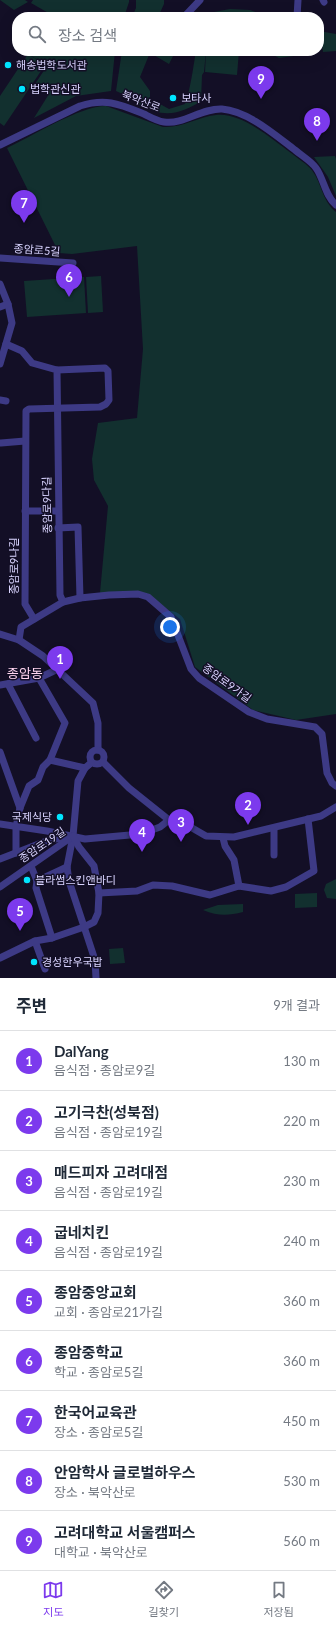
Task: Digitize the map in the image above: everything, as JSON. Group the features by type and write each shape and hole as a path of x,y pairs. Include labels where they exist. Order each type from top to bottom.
{"street":[{"path":"189,12 200,0"},
{"path":"297,12 298,0"},
{"name":"북악산로","path":"0,145 80,106 94,102 112,102 164,122 184,119 208,110 223,109 246,117 272,132 312,164 321,177 329,197 336,205"},
{"name":"종암로5길","path":"0,258 73,263"},
{"path":"0,284 8,304 12,323 0,364"},
{"path":"0,307 8,304"},
{"path":"6,344 22,351 32,363 57,370 104,368 108,371 108,400 104,405 58,408"},
{"name":"종암로9다길","path":"57,370 58,528 60,595 63,602"},
{"name":"종암로9나길","path":"34,619 25,604 25,441 27,410 58,408"},
{"path":"1,443 25,441"},
{"path":"25,511 58,511"},
{"path":"58,528 78,527 80,598"},
{"name":"종암로9가길","path":"19,640 21,627 63,602 80,598 138,594 148,597 171,617 191,669 199,678 249,712 267,719 315,727 322,734 327,773 332,783 336,786"},
{"path":"0,634 19,640 43,656 58,668 93,703 98,723 98,750"},
{"path":"36,738 4,684 39,678 58,668"},
{"path":"16,853 16,827 20,808 29,786 38,780 43,767 50,760 65,723 39,678"},
{"path":"91,763 89,755 92,751 98,750 103,754 103,762 129,788 169,820 187,825 206,836 223,838 234,837 321,816 336,807"},
{"path":"0,752 20,808"},
{"path":"50,760 85,768"},
{"path":"91,763 97,765 103,762"},
{"path":"91,763 85,768 78,781 73,836 67,867 69,881 95,960 96,978"},
{"path":"99,893 137,891 153,885 172,886 210,895 239,886 271,891 286,887 314,871 308,819"},
{"name":"종암로19길","path":"0,887 73,836 85,839 141,834 160,827 169,820"},
{"path":"0,824 73,836"},
{"path":"274,828 274,854"},
{"path":"0,859 49,840 73,836"},
{"path":"0,958 36,941 52,938 94,922 98,913 99,893 94,866 79,847 73,836"},
{"path":"223,838 225,846 234,860 239,886"},
{"path":"30,866 37,881 36,888 52,938"},
{"path":"37,881 67,867"},
{"path":"36,941 46,969"}],"green space":[{"path":"0,0 25,0 28,2 14,10"},
{"path":"33,0 129,0 126,12 47,12 31,3"},
{"path":"136,0 164,0 160,12 134,12"},
{"path":"230,9 250,10 255,12 214,12"},
{"path":"324,32 336,34 336,51 324,52"},
{"name":"법학관신관","path":"27,56 31,56 45,65 4,126 0,123 0,96"},
{"path":"32,56 114,56 111,91 76,96 34,118 49,94 35,84 47,66"},
{"path":"121,56 149,56 140,77 150,91 150,110 116,91"},
{"path":"155,56 173,56 169,64"},
{"path":"195,56 206,56 204,72 202,75 201,101 179,112 161,113 154,111 160,104 169,109 185,104"},
{"path":"206,56 239,56 237,75 205,72"},
{"path":"275,56 293,56 279,58"},
{"path":"106,106 163,127 177,126 216,115 226,115 245,122 265,134 310,168 317,179 327,202 336,212 336,714 296,720 253,710 195,667 180,619 146,593 100,593 108,506 94,480 92,459 98,423 137,418 143,349 137,246 72,254 59,253 7,148 70,116 95,107"},
{"path":"335,156 336,196 328,177 314,157"},
{"path":"101,276 103,312 88,313 86,277"},
{"path":"84,277 86,313 27,317 24,281"},
{"path":"336,879 336,899 327,898 324,890 326,884"},
{"path":"317,893 317,907 295,908 295,894"},
{"path":"243,904 243,912 232,914 223,915 203,910 218,905"},
{"path":"123,948 125,963 110,964 109,949"}],"place":[{"name":"해송법학도서관","path":"8,65"},
{"name":"법학관신관","path":"22,89"},
{"name":"보타사","path":"173,98"},
{"name":"고려대학교 서울캠퍼스","path":"261,99"},
{"name":"안암학사 글로벌하우스","path":"317,141"},
{"name":"한국어교육관","path":"24,223"},
{"name":"종암중학교","path":"69,297"},
{"name":"DalYang","path":"60,679"},
{"name":"국제식당","path":"60,817"},
{"name":"고기극찬(성북점)","path":"248,825"},
{"name":"매드피자 고려대점","path":"181,842"},
{"name":"굽네치킨","path":"142,852"},
{"name":"블라썸스킨앤바디","path":"27,880"},
{"name":"종암중앙교회","path":"20,931"},
{"name":"경성한우국밥","path":"34,962"}],"district":[{"name":"종암동","path":"25,673"}]}
